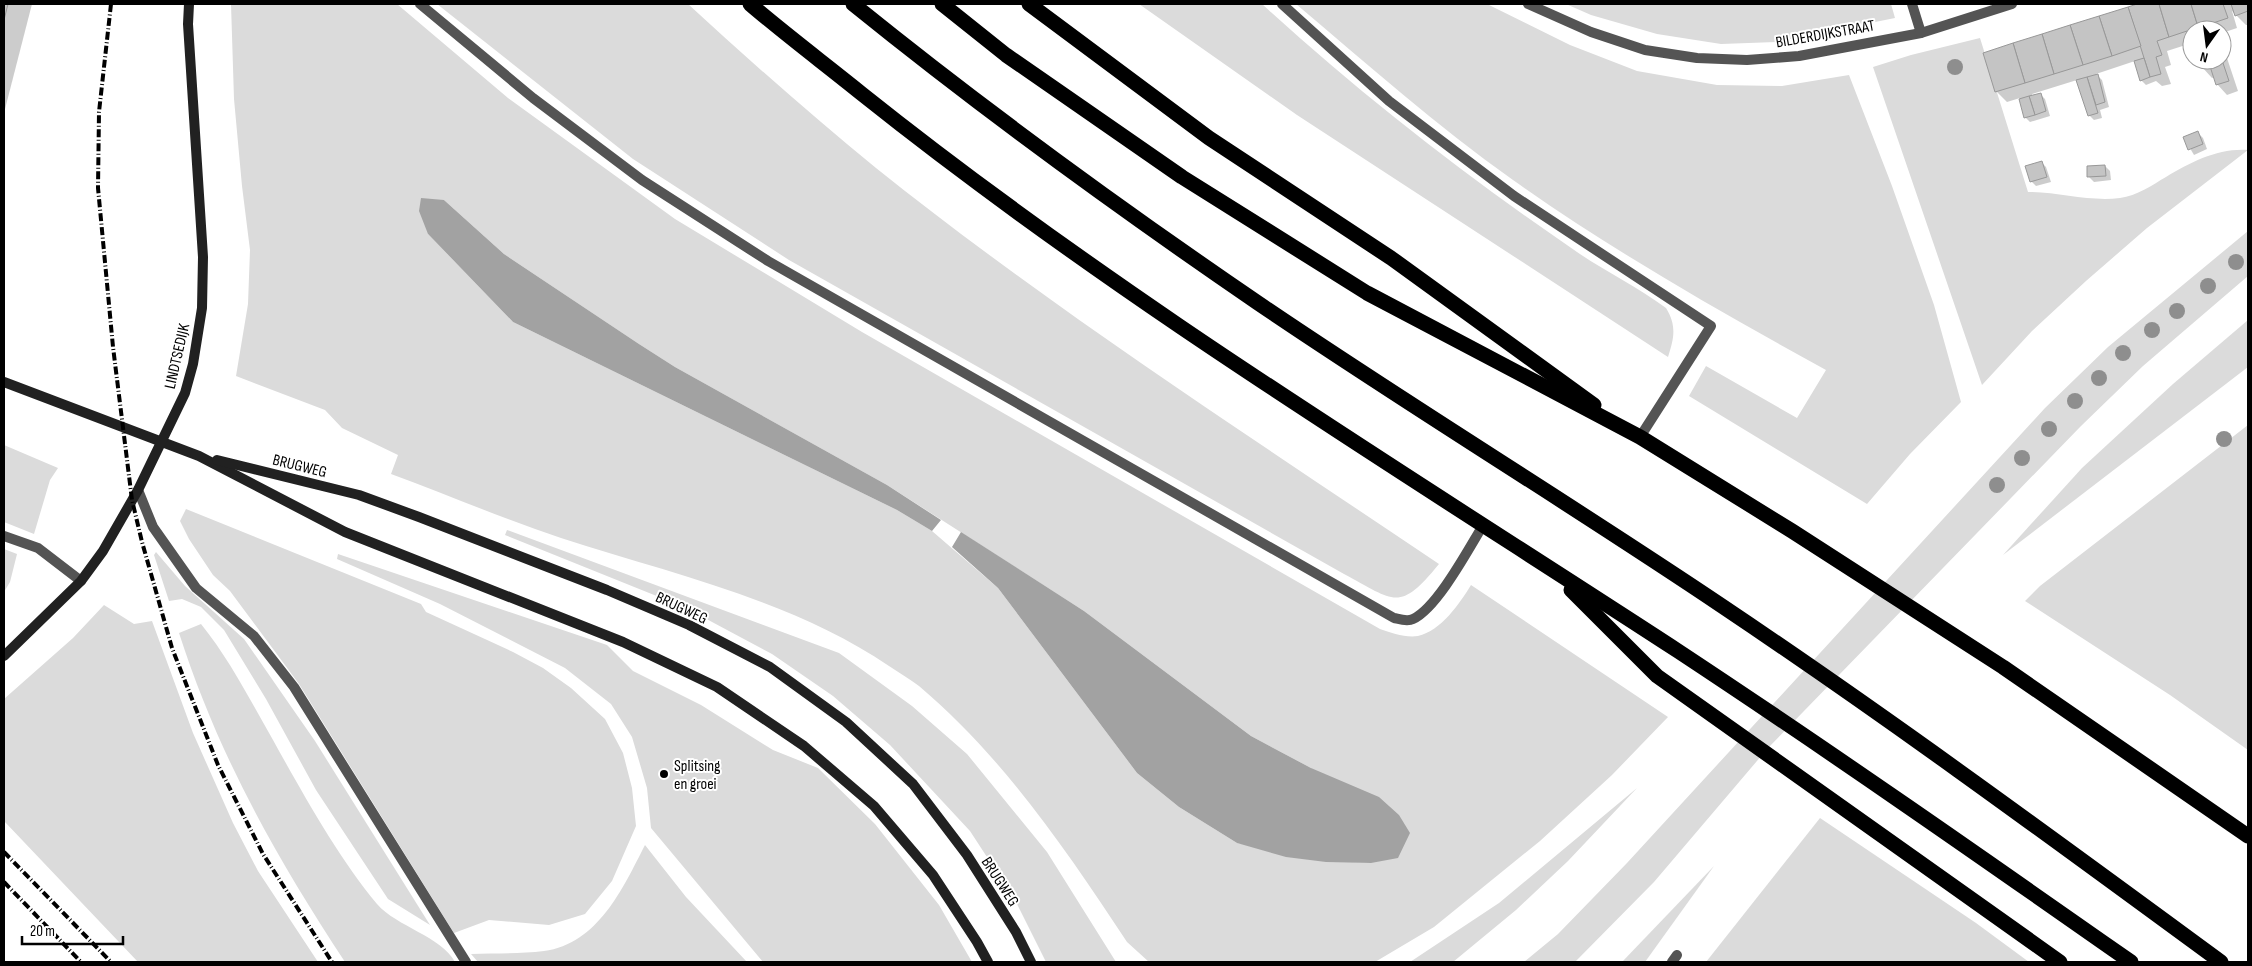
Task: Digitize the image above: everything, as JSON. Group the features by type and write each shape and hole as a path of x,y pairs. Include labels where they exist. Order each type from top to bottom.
{"highway":[{"path":"750,4 904,128 1030,223 1214,351 1679,652 1887,792 2131,962"},
{"path":"853,4 954,86 1098,192 1228,282 1722,606 1928,747 2221,962"},
{"path":"942,4 1006,55 1182,177 1367,293 1640,438 1792,531 2003,668 2248,836"},
{"path":"1029,4 1209,138 1391,258 1640,438"},
{"path":"1551,570 1657,676 2060,962"}],"main road":[{"name":"LINDTSEDIJK","path":"4,656 81,581 103,550 138,490 184,393 193,364 202,308 202,257 188,24 189,4"},
{"name":"BRUGWEG","path":"4,382 200,456 359,496 607,590 688,625 770,667 846,722 913,784 967,855 1016,932 1031,962"},
{"name":"BRUGWEG","path":"200,456 345,532 623,642 725,693 804,746 874,806 933,875 988,962"}],"street":[{"path":"420,4 533,98 642,180 768,261 1394,618 1410,620 1424,613 1454,573 1482,526"},
{"path":"1282,4 1389,101 1514,196 1711,326 1640,438"},
{"name":"BILDERDIJKSTRAAT","path":"1528,4 1591,32 1645,50 1697,58 1747,60 1799,56 1921,32 2012,4"},
{"path":"1912,4 1921,32"},
{"path":"138,490 153,527 196,588 254,636 294,688 466,962"},
{"path":"4,536 38,548 81,581"}],"shaded area":[{"path":"231,4 397,4 508,98 675,219 862,332 1380,629 1394,634 1409,636 1418,636 1426,633 1449,615 1471,585 1668,717 1612,775 1540,841 1434,927 1375,962 1149,962 1127,942 1081,873 1007,775 950,714 919,686 889,666 852,643 772,606 688,577 540,531 391,474 398,455 342,428 325,410 236,376 248,304 250,250 234,99","holes":["444,200 504,254 675,367 887,485 1084,611 1251,736 1311,768 1371,863 1352,862 1237,843 1179,807 1137,773 998,588 932,531 897,510 513,322 428,234"]},
{"path":"437,4 688,4 828,128 944,221 1153,372 1439,564 1426,580 1414,590 1405,596 1396,598 1375,591 1344,574 789,260 633,159"},
{"path":"1139,4 1262,4 1337,70 1415,134 1536,224 1666,308 1673,326 1672,344 1668,357 1297,115"},
{"path":"1296,4 1487,4 1570,45 1637,71 1717,85 1782,86 1849,75 1892,186 1934,305 1961,402 1910,454 1867,504 1689,396 1706,366 1797,418 1826,370 1667,280 1513,180 1457,138"},
{"path":"1566,4 1891,4 1895,18 1776,42 1721,44 1657,34 1591,15"},
{"path":"1980,38 2028,192 2097,199 2126,197 2144,190 2185,166 2205,157 2226,151 2248,150 2147,228 2086,281 2032,331 1982,385 1873,67 1911,55"},
{"path":"421,198 444,200 504,254 639,344 675,367 887,485 941,520 932,531 897,510 513,322 428,234 419,211"},
{"path":"2248,231 2248,276 2143,366 2081,426 1768,748 1654,882 1575,962 1524,962 1558,934 1627,863 2045,408 2108,347"},
{"path":"2248,320 2248,367 2003,555 2082,468 2173,384"},
{"path":"2248,425 2248,750 2170,695 2025,601 2040,586"},
{"path":"4,445 58,468 50,480 34,534 4,522"},
{"path":"186,509 421,604 426,612 543,668 571,688 605,719 623,753 632,788 636,826 612,881 585,914 549,925 489,920 454,933 299,684 230,591 213,575 189,539 180,521"},
{"path":"507,530 839,653 912,706 967,754 1047,852 1116,962 1046,962 1015,900 970,831 890,745 833,696 772,654 684,607 505,535"},
{"path":"961,532 1084,611 1251,736 1311,768 1379,797 1399,815 1410,833 1398,858 1371,863 1326,862 1286,857 1237,843 1179,807 1137,773 998,588 952,547"},
{"path":"4,549 17,554 10,582 4,592"},
{"path":"156,552 185,586 244,639 315,741 430,925 388,899 316,790 266,699 224,630 201,607 182,599 169,601 154,555"},
{"path":"338,554 607,645 633,671 701,705 773,750 818,768 875,824 939,905 972,962 763,962 651,828 647,788 632,737 611,704 565,668 440,604 337,559"},
{"path":"104,605 134,624 152,621 193,733 233,823 258,871 318,962 138,962 4,821 4,699 73,638"},
{"path":"201,624 248,695 322,825 363,886 386,912 440,945 455,962 345,962 272,843 250,803 212,721 194,678 179,633"},
{"path":"1637,788 1568,861 1516,910 1453,962 1410,962 1499,903"},
{"path":"1820,818 1976,923 2029,962 1706,962"},
{"path":"645,845 686,897 747,962 478,962 471,954 544,951 563,946 579,938 594,926 618,896"},
{"path":"1714,866 1645,962 1622,962"}],"building":[{"path":"4,4 8,4 4,20"},
{"path":"2137,4 2159,4 2169,37 2157,41 2162,55 2156,57 2161,74 2150,77 2128,7"},
{"path":"2159,4 2191,4 2196,20 2182,20 2182,33 2169,37"},
{"path":"2191,4 2223,4 2228,18 2222,20 2196,20"},
{"path":"2231,4 2248,4 2248,11 2235,16"},
{"path":"2128,7 2141,46 2112,56 2099,16"},
{"path":"2099,16 2112,56 2083,65 2070,25"},
{"path":"2070,25 2083,65 2054,74 2042,34"},
{"path":"2042,34 2054,74 2025,83 2013,43"},
{"path":"2013,43 2025,83 1995,92 1983,53"},
{"path":"2144,58 2150,77 2140,81 2134,61"},
{"path":"2211,70 2225,70 2229,81 2216,85"},
{"path":"2098,74 2105,102 2096,105 2087,77"},
{"path":"2087,77 2098,113 2088,116 2076,80"},
{"path":"2041,93 2046,111 2035,115 2029,96"},
{"path":"2029,96 2035,115 2024,118 2019,99"},
{"path":"2198,131 2203,144 2188,150 2183,137"},
{"path":"2042,161 2047,177 2030,182 2025,166"},
{"path":"2105,165 2106,176 2087,177 2087,166"}],"railway":[{"path":"111,4 99,112 98,188 113,347 132,500 172,648 218,765 263,854 332,962"},
{"path":"4,852 111,962"},
{"path":"4,882 81,962"}],"place":[{"name":"Splitsing en groei","path":"664,774"}]}
